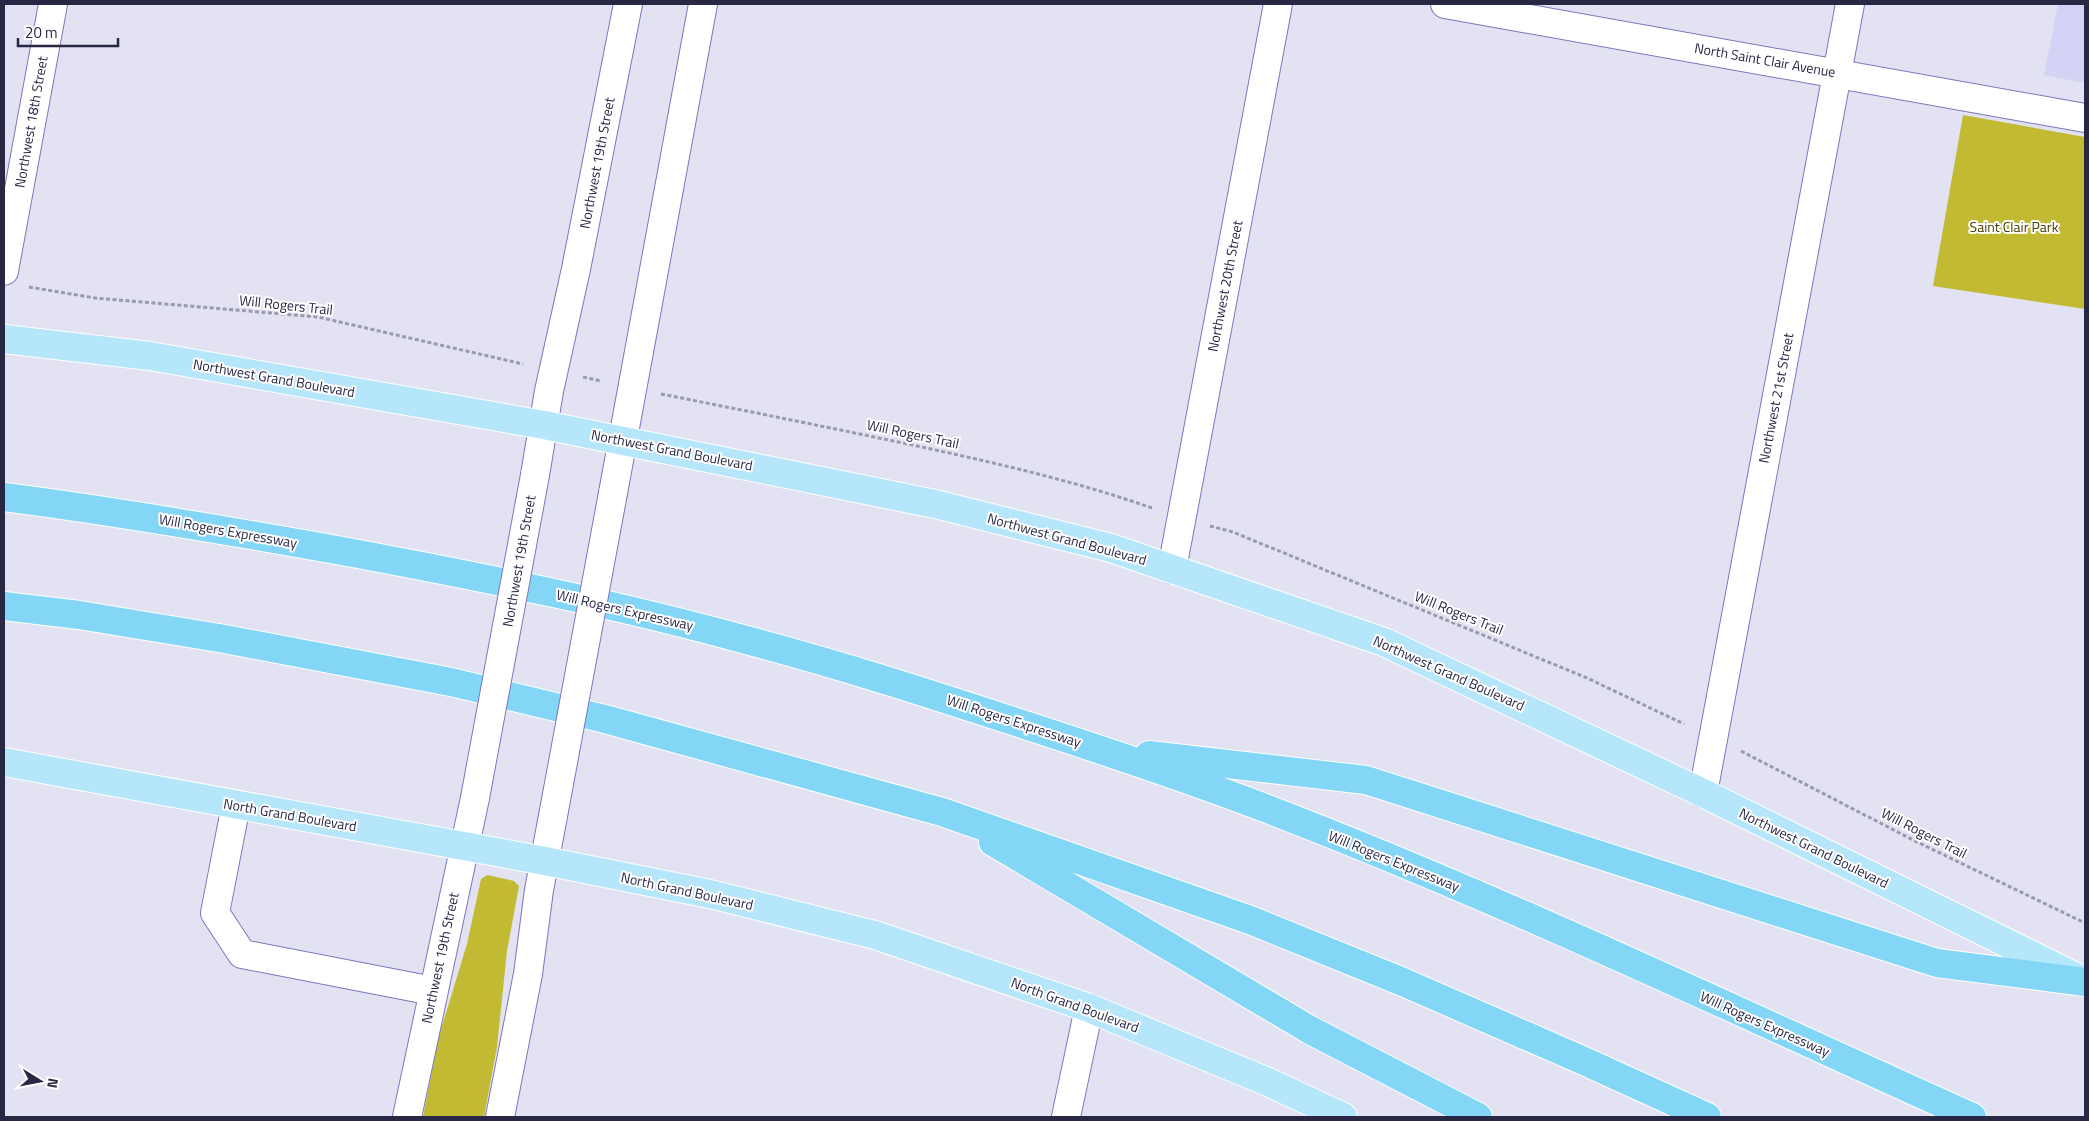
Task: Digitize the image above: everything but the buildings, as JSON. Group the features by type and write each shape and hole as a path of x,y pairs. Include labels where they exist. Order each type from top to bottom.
{"highway":[{"name":"Will Rogers Expressway","path":"4,496 98,509 484,577 749,640 914,689 1100,750 1263,807 1414,868 1972,1117"},
{"path":"4,606 79,615 451,682 605,719 942,812 1250,920 1403,982 1707,1117"},
{"path":"1100,750 1366,780 1937,962 2085,982"},
{"path":"942,812 1310,1030 1478,1117"}],"main road":[{"name":"Northwest Grand Boulevard","path":"4,339 150,356 544,425 935,504 1111,548 1384,642 1547,717 2085,982"},
{"name":"North Grand Boulevard","path":"4,762 545,861 710,894 875,935 1089,1008 1268,1082 1343,1117"}],"street":[{"name":"Northwest 18th Street","path":"4,271 53,4"},
{"name":"Northwest 19th Street","path":"407,1117 475,798 554,370 576,269 628,4"},
{"path":"500,1117 528,974 545,861 703,4"},
{"name":"Northwest 20th Street","path":"1172,569 1278,4"},
{"name":"North Saint Clair Avenue","path":"1445,4 2085,118"},
{"name":"Northwest 21st Street","path":"1703,793 1850,4"},
{"path":"236,805 215,913 242,954 433,991"},
{"path":"1066,1117 1089,1008"}],"path":[{"name":"Will Rogers Trail","path":"57,292 94,298 318,317 508,360"},
{"path":"554,370 633,388"},
{"name":"Will Rogers Trail","path":"673,396 772,415 1017,468 1120,497 1145,506"},
{"name":"Will Rogers Trail","path":"1233,532 1587,678 1674,719"},
{"name":"Will Rogers Trail","path":"1756,758 1914,841 2085,923"}],"shaded area":[{"path":"2058,4 2085,4 2085,83 2044,75"}],"green space":[{"name":"Saint Clair Park","path":"1963,115 2085,137 2085,309 1933,286"},
{"path":"487,875 514,881 519,886 507,951 497,1047 484,1117 423,1117 438,1039 467,944 481,879"}]}
